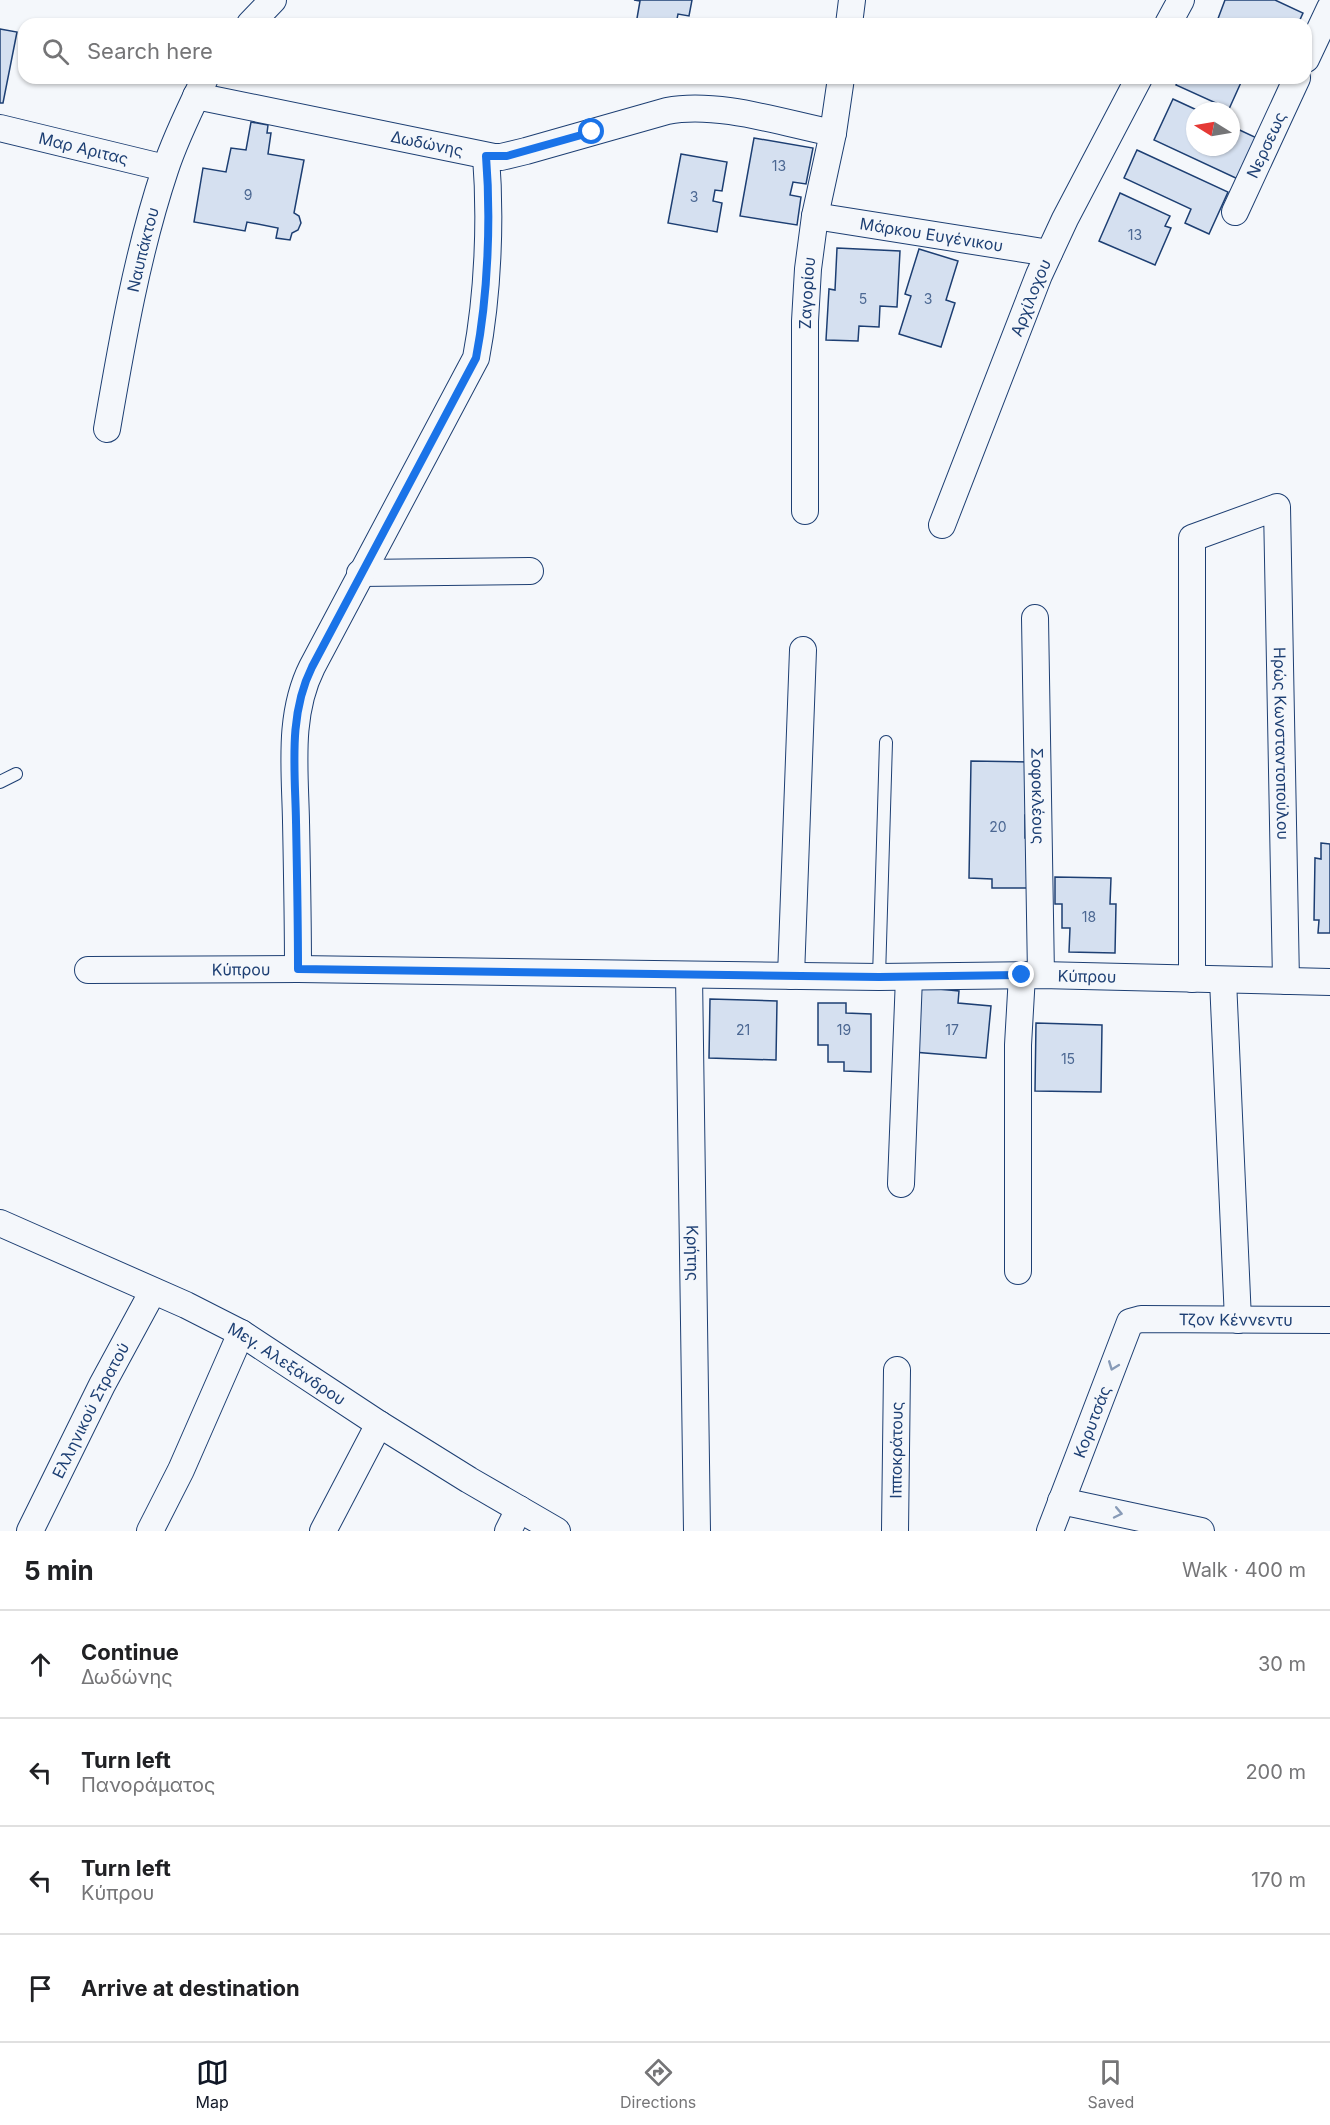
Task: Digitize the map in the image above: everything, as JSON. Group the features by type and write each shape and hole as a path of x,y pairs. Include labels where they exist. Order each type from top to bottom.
{"street":[{"path":"256,18 273,0"},
{"path":"850,18 852,0"},
{"path":"1171,18 1181,0"},
{"path":"1312,46 1330,8"},
{"name":"Ζαγορίου","path":"805,511 805,321 809,260 840,84"},
{"name":"Αρχίλοχου","path":"942,525 1049,253 1136,84"},
{"name":"Νερσεως","path":"1235,212 1294,84"},
{"name":"Δωδώνης","path":"201,87 486,156 507,156 667,111 688,108 727,111 832,133"},
{"name":"Ναυπάκτου","path":"107,429 135,281 165,168 201,87"},
{"name":"Μαρ Αριτας","path":"0,128 165,168"},
{"path":"298,969 295,743 297,712 304,683 360,573 476,358 481,331 488,217 486,156"},
{"name":"Μάρκου Ευγένικου","path":"815,216 1049,253"},
{"name":"Ηρώς Κωνσταντοπούλου","path":"1192,979 1192,538 1277,507 1286,981"},
{"path":"360,573 530,571"},
{"name":"Σοφοκλέους","path":"1018,1271 1018,1054 1031,975 1035,618"},
{"path":"791,976 803,650"},
{"name":"Κύπρου","path":"88,970 298,969 879,977 1031,975 1330,982"},
{"name":"Κρήτης","path":"689,975 697,1531"},
{"path":"901,1184 909,977"},
{"path":"1223,980 1238,1320"},
{"name":"Μεγ. Αλεξάνδρου","path":"0,1223 241,1333 469,1480 513,1520 557,1531"},
{"name":"Ελληνικού Στρατού","path":"30,1531 102,1385 153,1291"},
{"name":"Τζον Κέννεντυ","path":"1141,1319 1330,1320"},
{"name":"Κορυτσάς","path":"1050,1531 1130,1322 1141,1319"},
{"path":"150,1531 181,1470 241,1333"},
{"name":"Ιπποκράτους","path":"895,1531 897,1370"},
{"path":"323,1531 379,1424"},
{"path":"1061,1501 1201,1531"}],"lane":[{"path":"879,977 886,742"},
{"path":"0,782 16,774"}],"building":[{"path":"634,0 692,0 689,16 678,14 677,18 637,18 640,1"},
{"path":"1225,0 1275,0 1303,13 1301,18 1218,18"},
{"path":"0,29 17,32 3,103 0,103"},
{"path":"1240,84 1232,102 1214,102 1176,85"},
{"path":"1173,99 1186,105 1186,155 1154,140"},
{"path":"251,122 268,125 267,133 271,133 268,154 304,160 294,213 299,216 301,223 298,230 292,233 290,240 276,238 278,228 247,222 245,231 194,222 203,168 226,172 231,148 246,150"},
{"path":"1240,130 1259,139 1240,180 1188,156 1240,156"},
{"path":"754,138 813,148 806,184 793,182 790,195 801,197 797,225 740,216"},
{"path":"1137,150 1228,192 1209,234 1185,223 1191,209 1124,178"},
{"path":"681,154 727,162 722,191 715,190 713,201 722,203 717,232 668,223"},
{"path":"1120,193 1170,216 1165,226 1171,228 1155,265 1099,241"},
{"path":"837,248 900,251 897,307 880,306 879,327 859,326 858,341 826,340 829,289 835,290"},
{"path":"919,249 958,261 946,300 955,303 941,347 899,334 911,296 905,294"},
{"path":"971,761 1032,762 1031,815 1025,815 1025,838 1031,838 1030,888 992,888 992,879 969,878"},
{"path":"1321,843 1330,844 1330,933 1318,933 1319,920 1314,920 1315,858 1321,859"},
{"path":"1055,877 1111,878 1110,904 1116,904 1115,953 1069,952 1070,928 1062,928 1062,904 1055,904"},
{"path":"918,987 959,991 958,1003 991,1006 986,1058 913,1052"},
{"path":"710,999 777,1001 776,1060 709,1058"},
{"path":"818,1003 846,1003 846,1013 871,1014 871,1072 844,1071 844,1062 828,1062 828,1045 818,1045"},
{"path":"1036,1023 1102,1025 1101,1092 1035,1091"}],"route":[{"path":"592,132 507,156 486,156 488,217 481,331 476,358 360,573 300,694 295,731 298,969 879,977 1022,975"}]}
